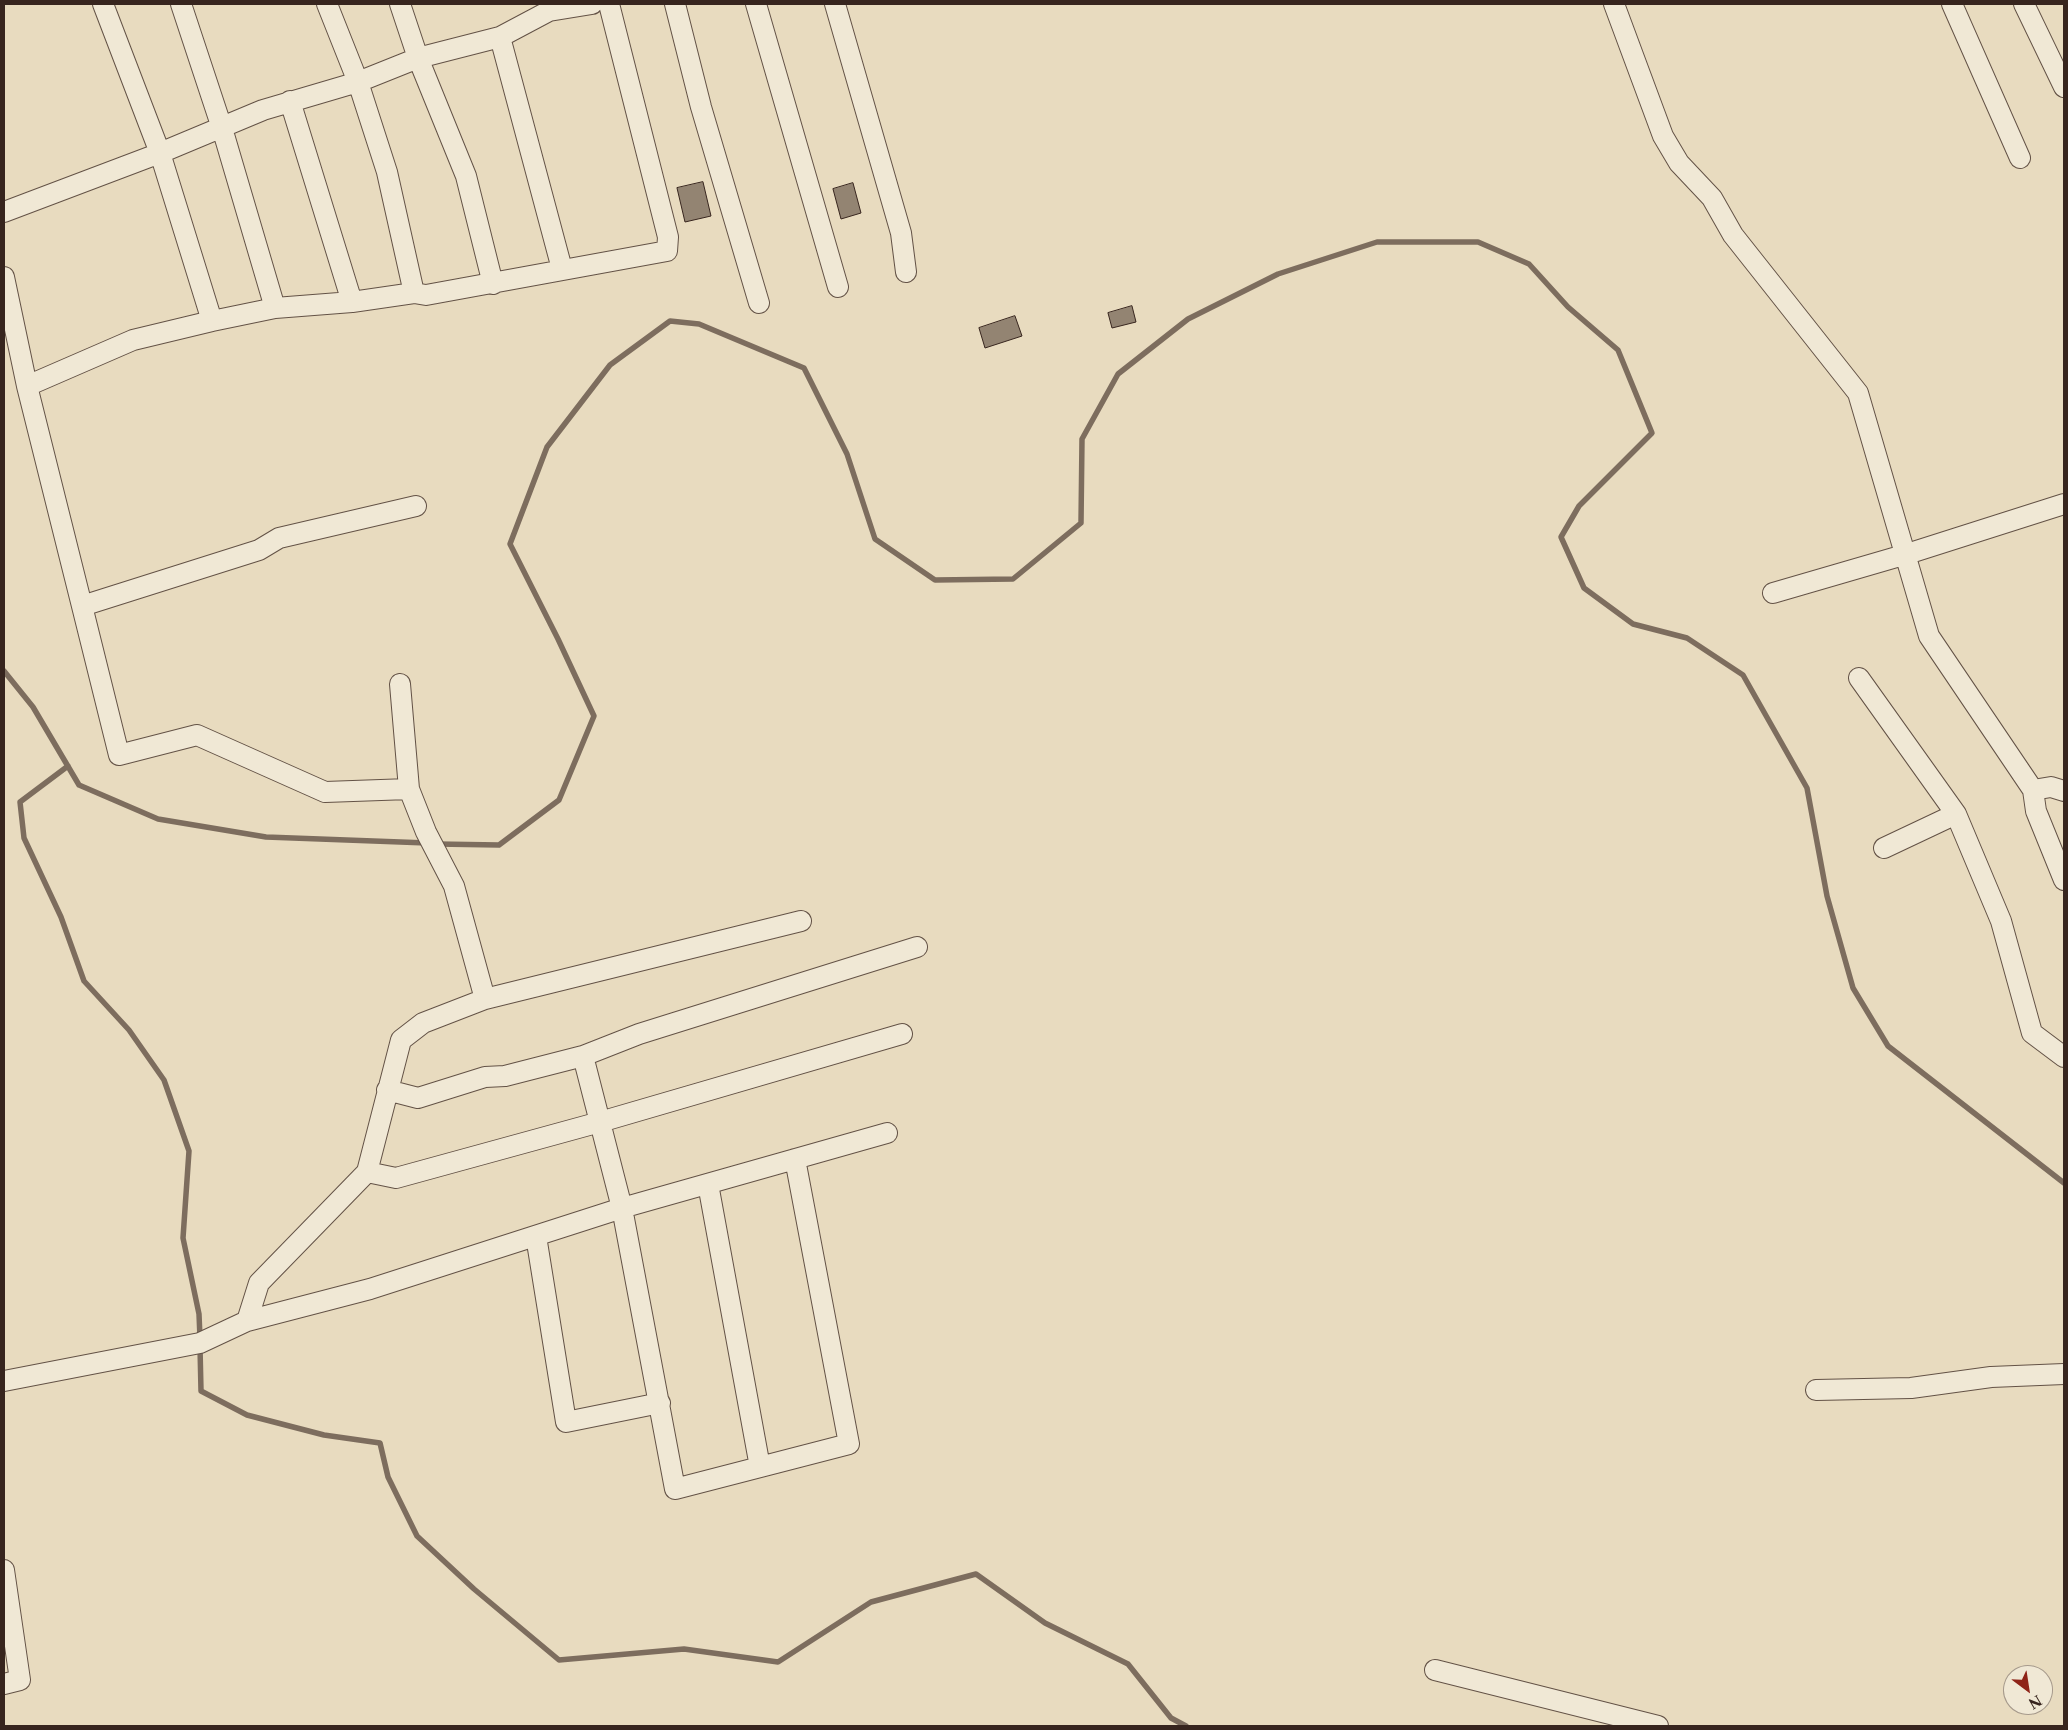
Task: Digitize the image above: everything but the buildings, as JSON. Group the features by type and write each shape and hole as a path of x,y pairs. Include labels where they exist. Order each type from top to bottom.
{"street":[{"path":"103,4 160,153 212,321"},
{"path":"181,4 222,128 275,308"},
{"path":"327,4 358,82 387,172 414,293"},
{"path":"400,4 418,58 466,176 493,284"},
{"path":"4,212 290,101 358,82 418,58 500,37 548,8 592,4"},
{"path":"27,386 133,340 212,321 275,308 352,302 414,293 426,295 493,284 562,268 667,251 668,237 609,4"},
{"path":"675,4 704,116 759,304"},
{"path":"756,4 838,288"},
{"path":"835,4 901,233 906,272"},
{"path":"1614,4 1663,136 1679,163 1712,198 1732,236 1858,393 1907,554 1929,636 2033,790 2036,812 2064,880"},
{"path":"1952,4 2020,158"},
{"path":"2024,4 2064,88"},
{"path":"500,37 562,268"},
{"path":"290,101 352,302"},
{"path":"4,277 27,386 119,755 196,735 325,792 409,789"},
{"path":"1773,593 1907,554 2064,504"},
{"path":"82,606 259,550 279,538 416,506"},
{"path":"1859,678 1956,814 2001,921 2032,1033 2064,1057"},
{"path":"400,684 409,789 426,832 454,886 485,999"},
{"path":"2033,790 2051,787 2064,791"},
{"path":"1884,848 1956,814"},
{"path":"247,1321 259,1283 367,1172 401,1040 423,1023 485,999 801,921"},
{"path":"387,1090 418,1098 484,1077 505,1076 583,1056 639,1034 917,947"},
{"path":"367,1172 396,1178 600,1122 902,1034"},
{"path":"583,1056 622,1208 675,1489 849,1444 795,1159"},
{"path":"4,1381 200,1342 247,1321 370,1289 622,1208 887,1133"},
{"path":"708,1184 760,1467"},
{"path":"536,1236 566,1422 660,1403"},
{"path":"1816,1390 1911,1388 1991,1376 2064,1374"},
{"path":"4,1570 20,1680 4,1684"},
{"path":"1435,1670 1658,1726"}],"waterway":[{"path":"436,844 499,845 559,800 594,716 510,544 547,447 610,365 670,321 699,324 804,368 847,454 875,539 935,580 1013,579 1081,523 1082,439 1118,374 1188,319 1278,274 1377,242 1478,242 1529,264 1568,307 1618,350 1652,433 1579,506 1561,537 1584,588 1633,624 1687,638 1743,675 1807,788 1827,896 1853,988 1888,1046 2064,1183"},
{"path":"4,671 33,707 79,785 158,819 266,837 427,843"},
{"path":"68,766 20,802 24,838 61,917 84,981 129,1030 164,1080 189,1151 183,1238 199,1314 200,1338"},
{"path":"200,1347 201,1391 247,1415 324,1435 380,1443 388,1477 417,1536 474,1589 559,1660 684,1649 778,1662 871,1602 976,1574 1045,1623 1128,1664 1171,1718 1186,1726"}]}
